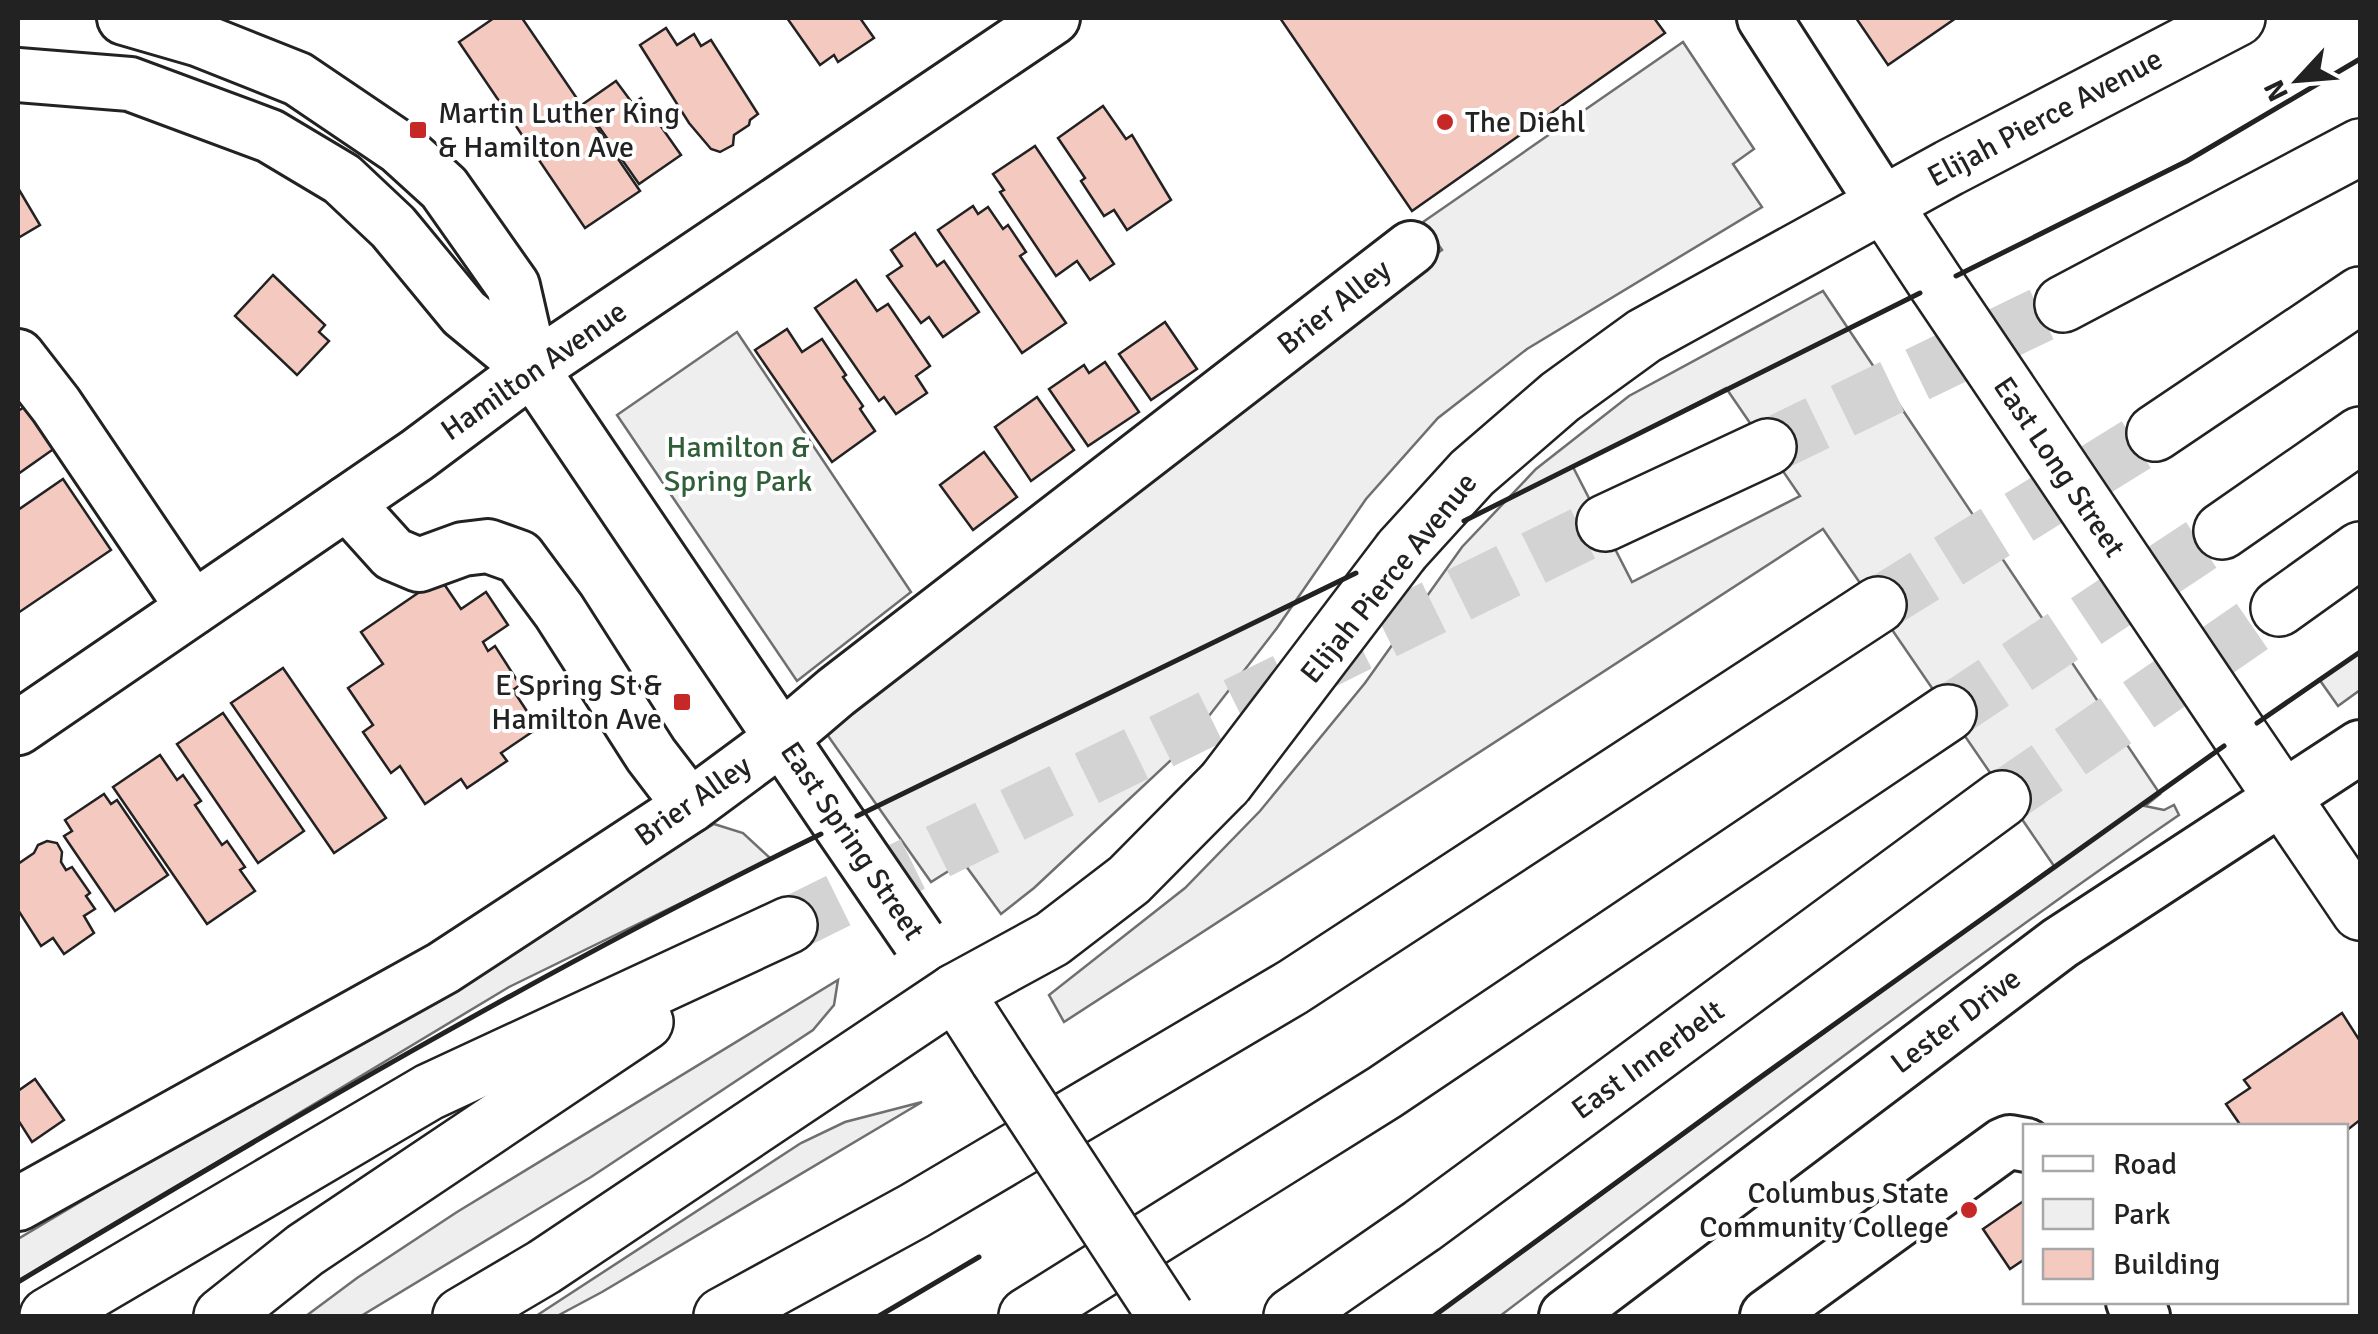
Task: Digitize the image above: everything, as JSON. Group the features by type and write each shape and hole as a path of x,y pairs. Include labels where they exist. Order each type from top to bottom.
{"main road":[{"name":"Elijah Pierce Avenue","path":"461,1316 544,1267 955,992 1052,939 1129,880 1225,784 1402,550 1472,474 1560,397 1644,336 1884,203 2237,18"},
{"path":"2062,304 2360,148"},
{"name":"East Long Street","path":"1884,203 2360,912"},
{"path":"2155,433 2360,295"},
{"path":"2222,531 2360,435"},
{"path":"1605,523 1768,446"},
{"path":"2279,608 2360,550"},
{"path":"722,1316 914,1212 1293,987 1878,606"},
{"path":"1028,1316 1386,1092 1948,714"},
{"name":"East Innerbelt","path":"1292,1316 1422,1226 2002,798"},
{"path":"48,1316 430,1092 789,926 305,1250 222,1316"},
{"name":"East Spring Street","path":"955,992 1166,1316"}],"street":[{"path":"124,18 203,29 298,78 400,148 444,188 514,286 532,369"},
{"name":"Hamilton Avenue","path":"18,728 346,503 532,369 1053,18"},
{"name":"East Long Street","path":"1764,18 1884,203"},
{"path":"18,74 130,84 270,136 342,179 393,227 464,312 532,369"},
{"name":"Brier Alley","path":"18,1204 443,968 690,806 1411,248"},
{"path":"18,356 56,405 193,608"},
{"name":"East Spring Street","path":"532,369 955,992"},
{"path":"346,503 392,554 418,565 463,549 488,546 519,557 559,612 650,755 690,806"},
{"name":"Lester Drive","path":"1566,1316 2060,944 2360,747"},
{"path":"1766,1316 2002,1145 2022,1144"}],"green space":[{"path":"1683,42 1754,149 1733,164 1762,207 1527,349 1438,418 1366,499 1277,628 1185,747 1034,888 1001,914 963,862 931,882 819,723 1290,356 1442,250 1423,222"},
{"path":"1823,291 2160,794 2145,806 2164,810 2174,805 2179,815 1921,999 1500,1316 1434,1316 2054,866 1823,529 1064,1022 1049,995 1185,888 1260,811 1365,683 1462,547 1536,469 1629,396","holes":["1726,388 1800,496 1632,582 1573,467"]},
{"name":"Hamilton & Spring Park","path":"737,332 911,592 797,681 617,415"},
{"path":"2360,653 2360,690 2338,706 2319,679"},
{"path":"714,824 743,833 771,859 509,987 18,1282 18,1239"},
{"path":"838,980 834,1005 813,1030 591,1177 361,1316 306,1316 457,1212"},
{"path":"922,1102 602,1292 557,1316 536,1316 801,1143 845,1122"}],"building":[{"path":"494,18 522,18 640,191 585,228 459,42"},
{"path":"787,18 860,18 874,38 838,62 834,55 820,65"},
{"name":"The Diehl","path":"1280,18 1654,18 1665,33 1412,211"},
{"path":"1856,18 1956,18 1888,65"},
{"path":"666,28 677,45 694,34 701,46 711,40 758,114 734,135 733,145 720,152 711,149 689,123 640,45"},
{"path":"616,81 633,104 641,98 681,155 639,184 583,104"},
{"path":"1103,106 1126,139 1132,135 1171,200 1127,230 1114,210 1104,216 1058,138"},
{"path":"1035,146 1114,264 1090,280 1077,261 1056,276 1000,192 1004,190 993,174"},
{"path":"18,188 40,225 18,238"},
{"path":"973,206 978,214 988,207 1003,229 1008,225 1026,252 1020,256 1066,323 1022,353 938,230"},
{"path":"915,233 937,266 944,261 979,312 943,337 929,317 921,323 887,276 902,266 891,250"},
{"path":"273,275 325,325 319,332 329,341 297,375 235,316"},
{"path":"856,280 877,311 888,304 930,366 916,376 927,393 896,414 884,397 879,401 815,308"},
{"path":"1165,322 1197,369 1151,400 1119,354"},
{"path":"787,329 802,352 822,339 875,431 832,462 755,350"},
{"path":"1105,362 1139,412 1088,446 1049,389 1084,365 1089,373"},
{"path":"1037,397 1074,450 1031,481 995,427"},
{"path":"26,406 55,448 18,474 18,411"},
{"path":"984,452 1017,497 973,530 940,485"},
{"path":"63,479 111,550 18,613 18,510"},
{"path":"440,578 461,609 486,592 508,625 483,642 488,651 495,646 520,685 513,690 538,728 501,753 507,761 467,788 461,779 425,804 400,766 391,773 363,732 373,725 348,688 383,664 361,632"},
{"path":"283,668 386,818 334,853 231,703"},
{"path":"223,713 304,831 258,863 177,744"},
{"path":"160,755 177,780 183,775 201,801 195,805 222,845 227,841 245,867 240,870 255,891 207,924 113,787"},
{"path":"104,794 111,804 117,800 168,875 115,911 64,836 72,831 65,820"},
{"path":"47,841 57,843 62,852 61,862 66,870 72,867 90,893 86,896 95,909 84,916 94,933 64,954 53,938 41,946 18,910 18,864"},
{"path":"2342,1013 2360,1041 2360,1120 2348,1129 2348,1124 2240,1124 2226,1104 2250,1088 2244,1080"},
{"path":"35,1079 64,1120 32,1142 18,1120 18,1091"},
{"path":"2023,1201 2023,1262 2010,1269 1983,1229"}],"tunnel":[{"path":"1768,447 2063,304"},
{"path":"1878,605 2155,433"},
{"path":"789,925 1605,523"},
{"path":"1948,713 2222,531"},
{"path":"2002,799 2279,608"}],"wall":[{"path":"1956,276 2187,161 2360,59"},
{"path":"1464,521 1920,293"},
{"path":"857,816 1356,573"},
{"path":"2257,723 2360,652"},
{"path":"1434,1316 2224,746"},
{"path":"18,1282 415,1049 616,939 821,834"},
{"path":"879,1316 979,1257"}],"place":[{"name":"The Diehl","path":"1445,122"},
{"name":"Martin Luther King & Hamilton Ave","path":"418,130"},
{"name":"E Spring St & Hamilton Ave","path":"682,702"},
{"name":"Columbus State Community College","path":"1969,1210"}]}
